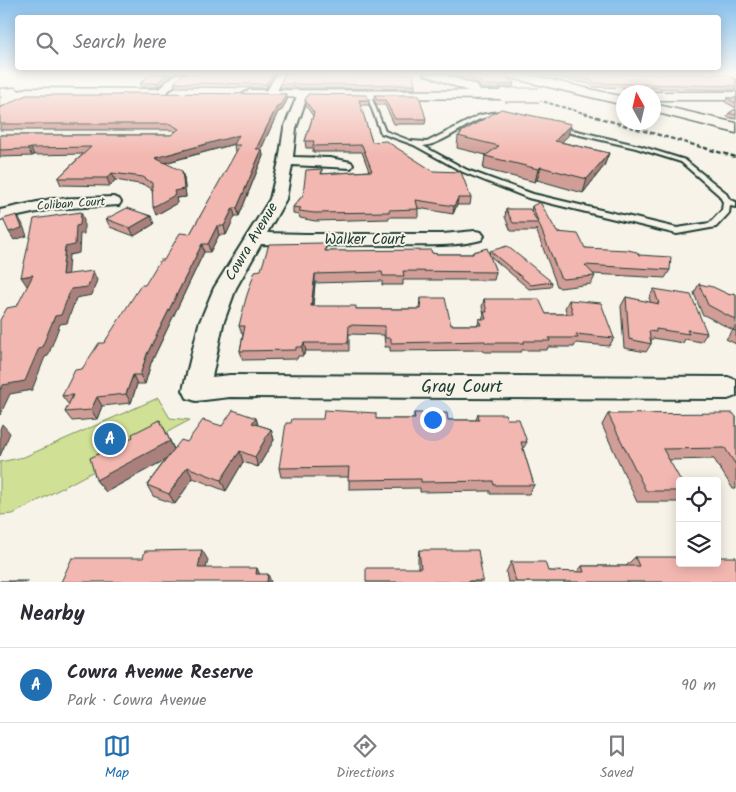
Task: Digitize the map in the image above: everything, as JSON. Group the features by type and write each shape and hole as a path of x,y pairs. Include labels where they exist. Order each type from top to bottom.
{"main road":[{"path":"671,101 670,103 684,115"},
{"path":"661,110 736,128"}],"street":[{"name":"Cowra Avenue","path":"196,390 211,324 225,288 238,263 256,238 278,199 286,162 290,128 300,101"},
{"path":"286,162 330,162 346,165"},
{"name":"Coliban Court","path":"0,215 51,204 113,202"},
{"name":"Walker Court","path":"256,238 443,240 475,236"},
{"name":"Gray Court","path":"196,390 230,386 728,388"}],"lane":[{"path":"371,101 383,132 400,140 414,143 429,144 484,114 498,112 516,116"},
{"path":"414,143 466,171 531,196 677,231 713,225 726,211 727,202 722,194 683,161 638,148 553,128"},
{"path":"727,202 736,205"}],"green space":[{"path":"158,398 170,418 190,420 13,514 0,515 0,462 24,457"}],"building":[{"path":"14,101 282,101 277,106 256,149 262,149 237,208 233,208 224,226 217,226 208,244 202,244 147,354 140,375 133,375 126,394 97,397 91,410 65,412 73,395 62,396 75,370 82,369 99,343 104,343 141,285 145,285 160,260 164,260 180,233 190,234 240,145 234,145 239,135 155,158 182,171 184,189 174,191 175,195 153,207 152,183 143,177 112,173 107,178 58,178 91,147 0,150 0,135 171,135 179,129 171,124 0,124 0,108"},
{"path":"306,101 359,101 372,142 386,141 433,171 461,172 471,198 458,198 454,206 416,200 418,209 389,210 389,212 314,213 299,211 301,208 293,207 303,195 306,170 322,169 321,174 372,171 362,145 313,146 314,141 305,141 314,113"},
{"path":"386,101 421,101 426,119 395,119"},
{"path":"501,109 571,124 555,141 609,153 587,179 541,167 538,169 485,156 499,146 458,136"},
{"path":"736,109 736,115 729,113"},
{"path":"540,202 557,232 578,234 585,248 628,250 637,252 639,255 671,257 670,270 585,265 595,276 563,279 560,277 532,206"},
{"path":"127,208 151,216 130,228 106,219"},
{"path":"506,209 530,209 538,223 513,223"},
{"path":"81,212 80,225 76,226 75,245 65,247 62,275 93,271 88,287 71,289 61,315 55,316 25,381 3,385 0,390 0,320 7,308 17,306 33,275 21,277 34,219"},
{"path":"17,215 22,228 9,232 3,219"},
{"path":"269,244 326,244 325,251 431,250 432,253 437,254 473,254 473,252 487,248 496,272 403,271 404,276 383,276 382,272 315,274 311,306 356,306 356,309 421,309 420,298 445,298 451,325 481,325 479,319 486,319 484,312 487,312 484,299 539,299 546,314 573,314 569,300 601,303 614,338 576,334 578,338 549,338 550,341 524,341 524,343 486,343 485,341 391,343 391,338 385,338 385,326 349,325 348,343 304,343 302,347 296,347 296,350 240,351 245,326 239,326 246,298 255,271 261,270"},
{"path":"507,246 552,282 531,285 490,251"},
{"path":"699,284 713,287 730,295 736,294 736,320 708,305"},
{"path":"654,289 691,295 707,333 687,330 689,334 656,329 656,332 649,331 651,344 629,339 626,297 659,304"},
{"path":"233,410 256,418 252,423 271,429 255,457 240,451 221,480 187,467 169,494 147,485 181,440 187,442 203,420 222,426"},
{"path":"324,410 376,413 376,419 415,419 414,413 447,413 448,420 479,420 478,414 505,414 507,419 519,419 527,442 521,442 534,485 494,485 493,481 421,482 421,479 348,480 349,467 279,468 286,423 291,423 292,419 323,419"},
{"path":"733,413 736,417 736,465 725,448 663,449 679,477 676,477 676,491 646,491 608,414"},
{"path":"160,420 170,441 96,480 90,458 133,437 132,434"},
{"path":"202,550 198,568 257,568 256,574 268,574 267,582 61,582 72,558 143,558 145,551"},
{"path":"419,550 478,550 483,581 366,582 366,568 421,568"},
{"path":"635,557 676,557 676,567 721,567 721,557 736,557 736,582 516,582 511,562 545,562 548,571 584,572 582,566 639,566"},
{"path":"0,581 29,581 0,582"}],"railway":[{"path":"542,101 601,118"},
{"path":"596,117 736,157"}],"place":[{"name":"Cowra Avenue Reserve","path":"110,439"}]}
